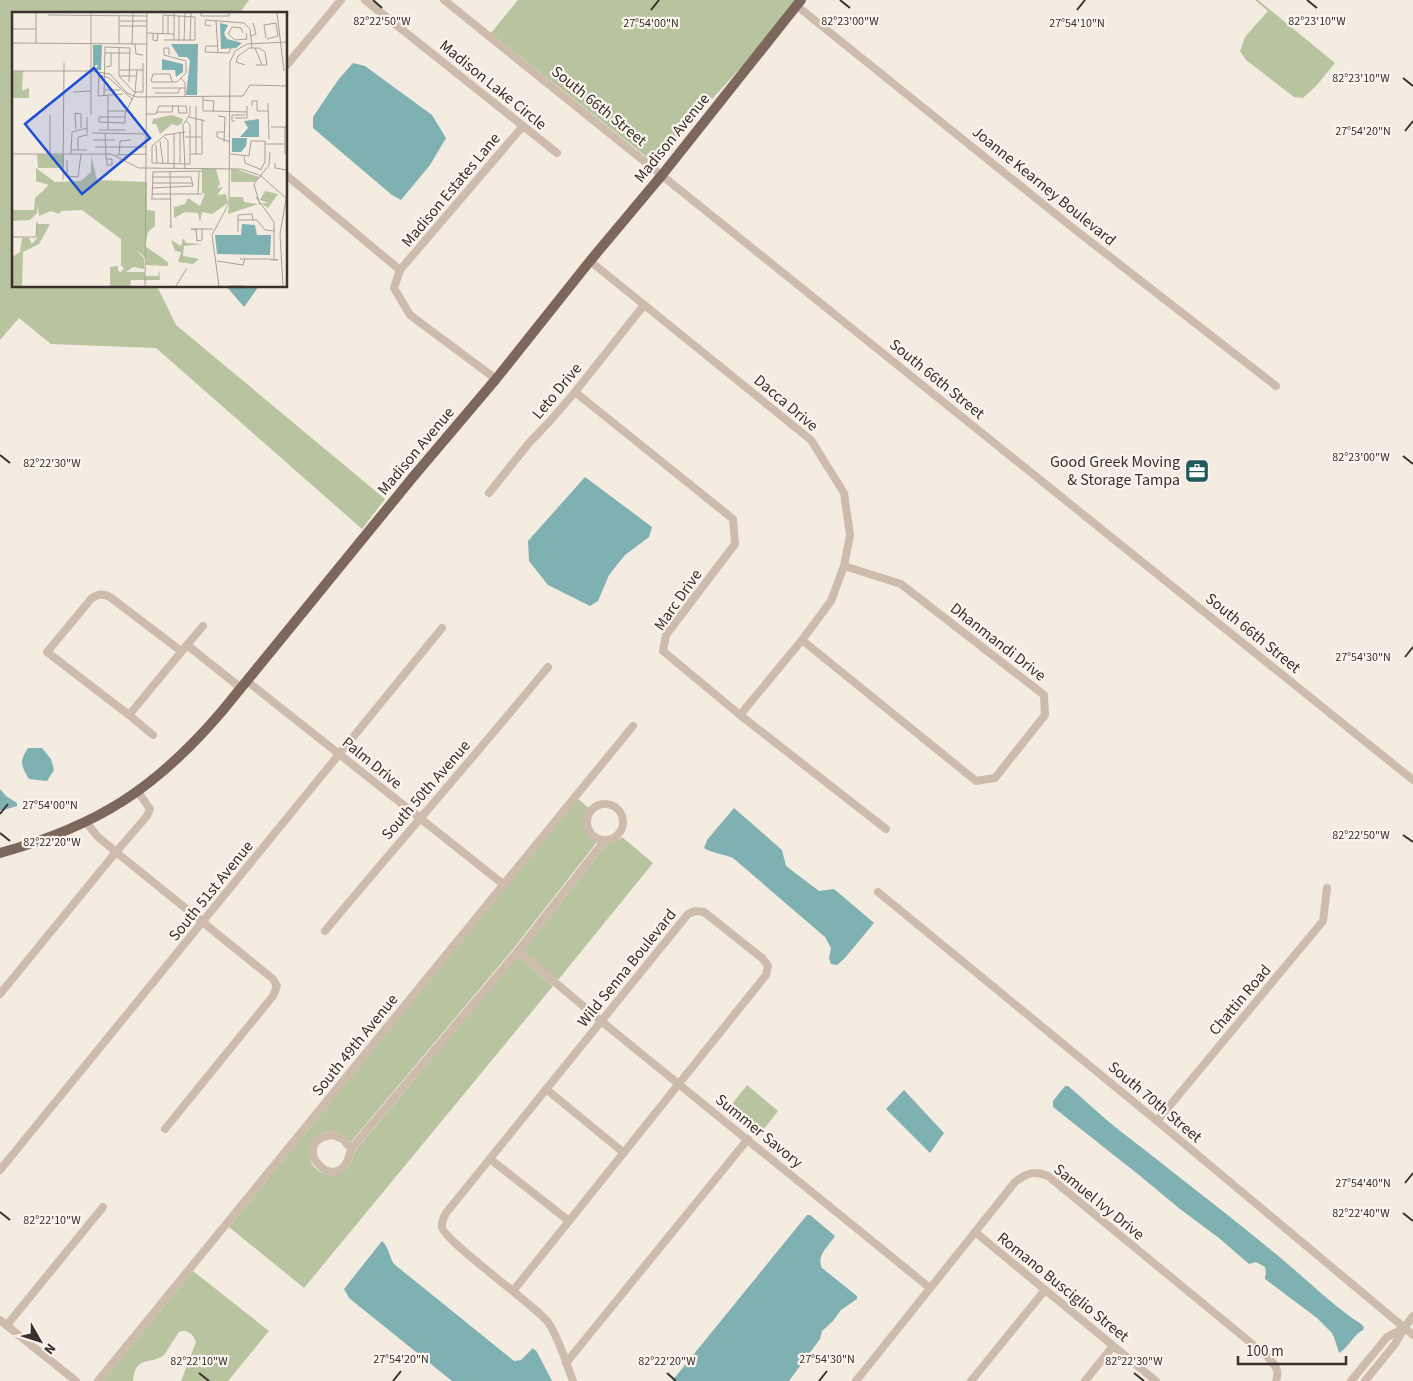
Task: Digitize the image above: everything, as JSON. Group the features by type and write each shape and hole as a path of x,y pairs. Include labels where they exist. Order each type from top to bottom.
{"main road":[{"name":"Madison Avenue","path":"0,853 48,839 86,822 138,792 190,748 496,379 799,3"}],"street":[{"path":"288,64 341,0"},
{"name":"Madison Lake Circle","path":"364,0 557,153"},
{"name":"South 66th Street","path":"444,0 1413,780"},
{"name":"Joanne Kearney Boulevard","path":"799,3 1073,228 1276,386"},
{"name":"Madison Estates Lane","path":"400,270 523,126"},
{"path":"288,177 400,270 394,288 410,315 496,379"},
{"name":"Dacca Drive","path":"590,261 811,440 844,493 850,535 844,566 831,601 802,640 740,715"},
{"name":"Leto Drive","path":"488,493 529,443 575,392 644,304"},
{"name":"Marc Drive","path":"575,392 733,519 735,544 666,635 663,651 740,715 886,829"},
{"name":"Dhanmandi Drive","path":"802,640 976,781 995,778 1045,715 1044,694 901,584 844,566"},
{"path":"153,735 47,652 87,602 96,595 106,595 181,651"},
{"path":"129,715 203,626"},
{"name":"South 51st Avenue","path":"0,1170 442,628"},
{"name":"Palm Drive","path":"187,645 340,755 503,884"},
{"name":"South 50th Avenue","path":"325,931 548,668"},
{"name":"South 49th Avenue","path":"98,1381 633,726"},
{"path":"0,994 149,813 150,809 138,792"},
{"path":"351,1149 338,1136 326,1136 317,1142 313,1153 314,1159 322,1169 334,1171 344,1166 348,1161 351,1149 518,951 605,840 616,837 622,827 622,816 610,804 593,809 588,820 588,826 594,836 605,840"},
{"path":"86,822 97,836 273,979 277,986 273,996 165,1129"},
{"name":"Chattin Road","path":"1157,1121 1323,921 1327,888"},
{"name":"South 70th Street","path":"878,892 1157,1121 1413,1335"},
{"name":"Wild Senna Boulevard","path":"513,1290 766,975 768,966 762,958 704,912 695,911 688,914 446,1213 442,1221 442,1228 447,1236 513,1290 549,1323 573,1381"},
{"name":"Summer Savory","path":"518,951 601,1021 930,1288"},
{"path":"546,1089 624,1153"},
{"path":"566,1363 748,1139"},
{"path":"490,1159 569,1221"},
{"name":"Samuel Ivy Drive","path":"856,1381 1015,1182 1025,1174 1032,1172 1048,1176 1268,1357 1276,1366 1279,1374 1276,1381"},
{"path":"7,1325 103,1207"},
{"name":"Romano Busciglio Street","path":"975,1232 1156,1381"},
{"path":"971,1381 1045,1290"},
{"path":"1365,1381 1395,1344 1413,1316"},
{"path":"0,1320 76,1381"},
{"path":"1351,1381 1387,1337 1404,1328"},
{"path":"1085,1381 1113,1346"}],"green space":[{"path":"0,0 249,0 240,12 12,12 12,288 158,288 176,325 385,499 362,529 156,348 51,344 19,318 0,340"},
{"path":"518,0 796,0 753,54 654,163 491,33"},
{"path":"1255,0 1258,0 1335,63 1317,85 1303,98 1294,97 1246,60 1240,51 1245,37 1268,11"},
{"path":"578,799 589,808 584,818 584,827 597,842 514,948 351,1142 340,1134 330,1131 321,1134 314,1140 310,1148 313,1166 322,1173 330,1175 341,1173 347,1168 355,1151 518,956 553,986 304,1288 229,1227"},
{"path":"622,837 653,863 558,980 523,951 607,844"},
{"path":"747,1085 778,1111 760,1134 729,1108"},
{"path":"193,1271 269,1331 228,1381 181,1381 196,1342 185,1331 179,1332 164,1355 140,1364 134,1373 133,1381 103,1381"}],"water":[{"path":"353,63 365,66 432,115 446,138 430,165 401,200 392,195 313,128 313,117 338,80"},
{"path":"228,288 258,288 244,307"},
{"path":"585,477 652,527 649,537 625,555 609,575 598,601 590,606 548,585 529,561 528,541"},
{"path":"28,748 42,748 51,759 54,770 47,781 29,779 22,764 23,757"},
{"path":"0,789 6,796 17,803 17,806 0,811"},
{"path":"734,808 782,850 786,866 819,891 834,889 874,923 837,965 831,964 829,958 831,948 825,937 733,858 704,848 707,840"},
{"path":"1065,1086 1068,1086 1112,1125 1271,1250 1361,1324 1364,1327 1363,1330 1339,1353 1331,1332 1317,1318 1265,1279 1265,1267 1256,1262 1249,1264 1219,1238 1053,1107 1053,1101"},
{"path":"904,1090 944,1133 930,1153 886,1109"},
{"path":"807,1215 810,1215 835,1236 822,1255 822,1268 857,1296 857,1299 841,1310 822,1331 820,1339 789,1381 672,1381"},
{"path":"382,1241 394,1264 514,1361 521,1360 533,1348 552,1381 452,1381 349,1298 344,1289"}],"place":[{"name":"Good Greek Moving & Storage Tampa","path":"1197,471"}]}
